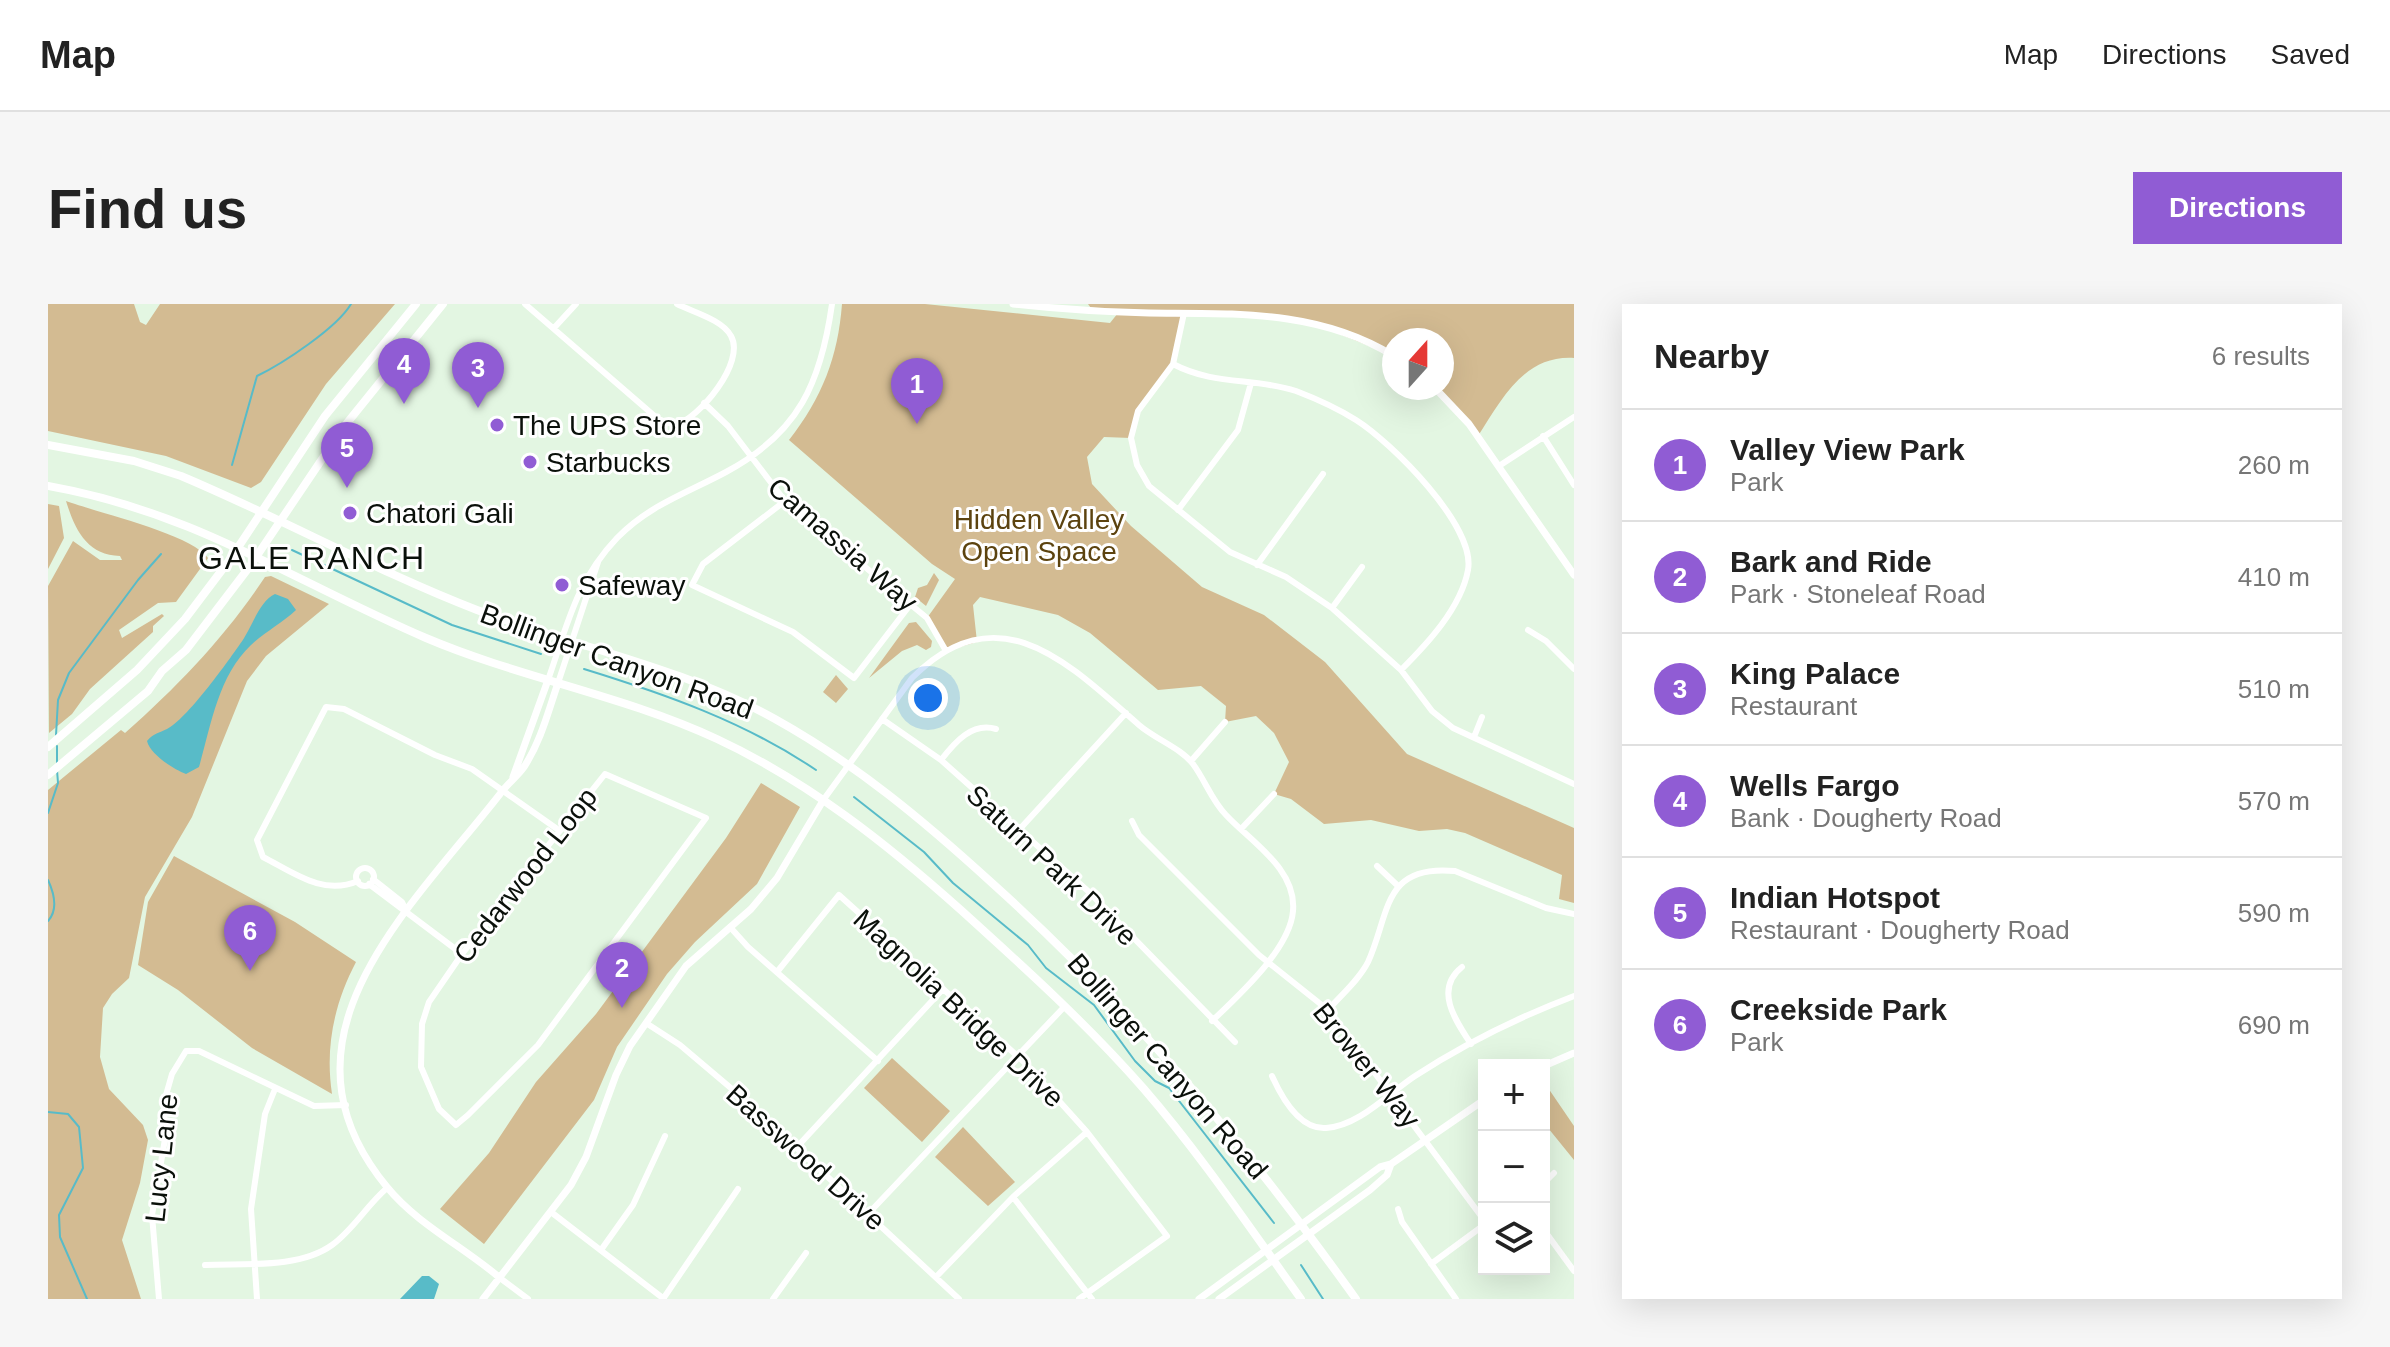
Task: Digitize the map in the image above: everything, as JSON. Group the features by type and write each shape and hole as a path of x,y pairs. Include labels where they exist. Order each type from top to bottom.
{"main road":[{"path":"48,747 174,632 239,546 325,416 416,304"},
{"path":"48,775 148,691 162,671 186,650 258,555 343,428 443,304"},
{"name":"Bollinger Canyon Road","path":"48,445 134,461 181,476 433,592 562,639 650,666 732,698 850,764 929,826 1089,973 1221,1119 1356,1299"},
{"name":"Bollinger Canyon Road","path":"48,486 163,514 258,555 401,627 713,737 824,799 930,883 1065,1006 1151,1098 1301,1299"}],"street":[{"path":"525,304 664,423 684,422 704,403 723,380 735,346 732,336 720,324 677,304"},
{"path":"554,328 576,304"},
{"path":"513,777 582,582 618,538 650,509 751,457 783,431 805,401 822,362 832,304"},
{"path":"1013,304 1243,313 1307,321 1352,335 1382,350"},
{"path":"1184,313 1173,364 1138,411 1131,438 1137,465 1149,486 1230,552 1286,577 1332,608 1401,670 1432,711 1453,728 1574,784"},
{"path":"1173,364 1208,379 1251,383 1304,394 1358,421 1392,447 1458,526 1467,547 1469,569 1459,595 1445,619 1401,670"},
{"path":"1178,510 1238,430 1251,383"},
{"path":"1446,400 1469,424 1574,575"},
{"name":"Camassia Way","path":"704,403 785,501 927,618 946,651"},
{"path":"1499,466 1574,417"},
{"path":"1543,436 1574,485"},
{"path":"1257,565 1323,474"},
{"path":"785,501 703,564 692,585 793,632 854,678 910,605"},
{"path":"528,1299 407,1207 387,1188 357,1139 346,1105 341,1067 349,1007 367,966 534,751 598,562"},
{"path":"1332,608 1362,567"},
{"path":"1528,630 1546,641 1574,669"},
{"path":"483,1299 551,1212 586,1157 616,1075 646,1023 686,966 730,927 777,878 824,799 912,678 928,662 946,651 991,640 1028,643 1061,658 1153,737 1191,761 1223,813 1280,869 1294,908 1288,934 1268,962 1212,1021"},
{"path":"462,954 407,912 402,902 371,882 358,881 341,888 320,885 263,857 258,850 259,836 326,707 344,709 435,755 460,763 503,789 560,831"},
{"path":"1018,831 1126,713"},
{"path":"1474,737 1482,717"},
{"name":"Saturn Park Drive","path":"882,719 941,760 1088,891 1235,1042"},
{"path":"1191,761 1218,734 1225,722"},
{"path":"941,760 967,732 984,726 996,729"},
{"name":"Cedarwood Loop","path":"605,774 706,818 538,1045 456,1125 446,1119 430,1092 421,1067 420,1045 429,1002 462,954 605,774"},
{"path":"1241,829 1274,794"},
{"name":"Brower Way","path":"1132,821 1139,835 1268,962 1328,1010 1427,1140 1478,1214"},
{"path":"1377,866 1397,885"},
{"path":"358,881 357,873 363,868 371,870 371,882"},
{"path":"1328,1010 1362,972 1382,911 1397,885 1427,872 1455,871 1546,908 1574,914"},
{"name":"Magnolia Bridge Drive","path":"777,972 839,895 1017,1055 1087,1132 1167,1236 1090,1296"},
{"path":"730,927 878,1061"},
{"path":"1462,967 1452,974 1446,990 1450,1007 1471,1044"},
{"path":"797,1147 943,989"},
{"path":"1272,1076 1281,1096 1307,1124 1324,1128 1347,1123 1391,1092 1471,1044 1533,1012 1574,996"},
{"path":"868,1214 1065,1006"},
{"name":"Basswood Drive","path":"646,1023 714,1073 959,1299"},
{"name":"Lucy Lane","path":"159,1299 152,1215 165,1139 164,1102 180,1058 190,1049 199,1051 314,1106 346,1105"},
{"path":"1550,1063 1572,1054 1574,1065"},
{"path":"257,1299 251,1209 265,1114 275,1089"},
{"path":"1199,1299 1380,1167 1391,1164 1478,1104"},
{"path":"936,1277 1013,1197 1087,1132"},
{"path":"601,1250 633,1205 665,1136"},
{"path":"1219,1299 1370,1190 1387,1175 1391,1164"},
{"path":"1550,1177 1554,1173"},
{"path":"205,1265 305,1257 333,1245 387,1188"},
{"path":"551,1212 664,1299 738,1189"},
{"path":"1013,1197 1090,1296 1079,1299"},
{"path":"1398,1209 1402,1222 1456,1299"},
{"path":"1431,1264 1478,1228"},
{"path":"1550,1238 1574,1271"},
{"path":"773,1299 806,1253"}],"green space":[{"path":"48,304 134,304 140,322 146,325 160,304 395,304 326,384 261,482 251,488 166,456 48,431"},
{"name":"Hidden Valley Open Space","path":"842,304 925,304 1110,323 1118,313 1093,311 1088,304 1574,304 1574,358 1557,359 1528,372 1506,394 1478,436 1446,400 1454,400 1454,328 1382,328 1382,351 1307,321 1184,313 1173,364 1138,411 1131,438 1104,437 1087,457 1092,484 1131,526 1202,587 1264,615 1325,662 1407,754 1574,828 1574,903 1559,899 1562,875 1465,833 1447,829 1419,831 1371,820 1324,824 1291,799 1274,794 1289,762 1274,733 1256,716 1225,722 1226,706 1201,686 1158,690 1090,633 1058,615 980,597 973,605 977,642 946,651 927,618 955,579 932,564 789,440 811,408 826,376"},
{"path":"66,501 164,533 198,549 208,558 176,602 158,603 119,630 122,638 162,614 164,616 153,626 153,632 90,689 72,714 49,733 48,586 73,541 100,560 122,560 120,556 99,551 84,539"},
{"path":"48,504 59,506 64,538 48,569"},
{"path":"934,573 939,580 926,606 915,597 918,588 927,585"},
{"path":"271,576 329,604 266,656 247,681 192,817 145,897 129,978 103,1008 100,1057 109,1089 143,1125 148,1140 140,1183 122,1240 141,1299 48,1299 48,790 121,730 125,733 164,697 217,640 265,577"},
{"path":"916,622 932,641 931,647 926,650 917,645 902,651 869,678 909,623"},
{"path":"836,675 848,689 836,703 823,692"},
{"path":"761,783 800,807 757,884 695,942 667,974 617,1047 594,1100 484,1244 440,1209 489,1153 536,1082 596,1014 726,838"},
{"path":"174,856 295,922 356,962 333,1026 330,1059 332,1094 252,1048 178,990 138,965 148,902"},
{"path":"892,1058 950,1111 922,1142 864,1088"},
{"path":"1550,1091 1574,1126 1574,1160 1550,1130"},
{"path":"963,1127 1015,1182 988,1206 935,1157"}],"water":[{"path":"275,594 288,599 296,610 251,645 231,671 217,702 199,767 186,774 175,769 157,756 147,741 175,724 195,703 240,644 264,603"},
{"path":"422,1276 429,1276 439,1284 434,1299 400,1299"}],"waterway":[{"path":"232,465 257,376 322,334 351,304"},
{"path":"292,550 452,625 541,654"},
{"path":"56,735 58,700 69,673 161,554"},
{"path":"584,669 704,711 761,737 816,770"},
{"path":"57,746 57,763"},
{"path":"48,813 58,783 57,770"},
{"path":"854,797 924,852 953,883 1028,945 1046,968 1094,1005 1135,1061 1155,1081 1169,1088 1274,1223"},
{"path":"48,880 54,896 48,921"},
{"path":"48,1112 68,1114 79,1127 83,1168 59,1215 60,1237 87,1299"},
{"path":"1301,1265 1323,1299"}],"place":[{"name":"Wells Fargo","path":"404,404"},
{"name":"King Palace","path":"478,408"},
{"name":"Valley View Park","path":"917,424"},
{"name":"The UPS Store","path":"497,425"},
{"name":"Starbucks","path":"530,462"},
{"name":"Indian Hotspot","path":"347,488"},
{"name":"Chatori Gali","path":"350,513"},
{"name":"Safeway","path":"562,585"},
{"name":"Creekside Park","path":"250,971"},
{"name":"Bark and Ride","path":"622,1008"}],"district":[{"name":"GALE RANCH","path":"312,558"}]}
